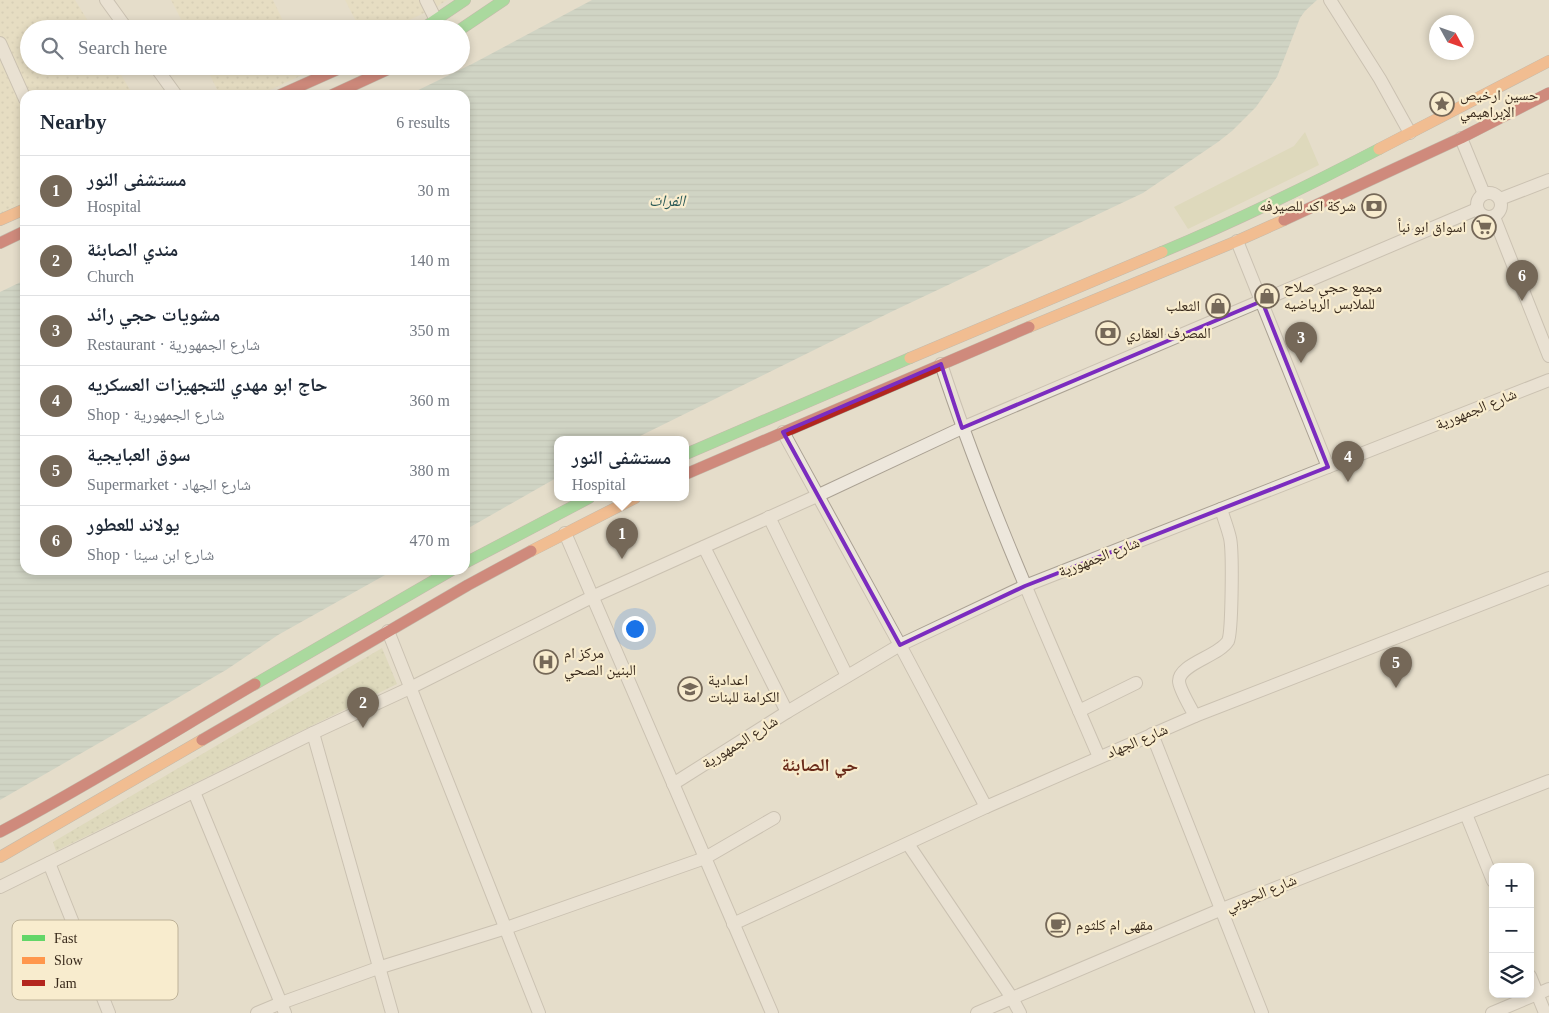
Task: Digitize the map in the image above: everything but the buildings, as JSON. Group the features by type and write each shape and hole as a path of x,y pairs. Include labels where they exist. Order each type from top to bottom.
{"main road":[{"path":"436,20 465,0"},
{"path":"470,23 504,0"},
{"path":"689,453 1059,294 1206,234 1311,184 1548,64"},
{"path":"291,90 325,75"},
{"path":"343,90 375,75"},
{"path":"689,473 941,364 1237,241 1461,138 1549,93"},
{"path":"0,220 20,211"},
{"path":"0,243 20,234"},
{"path":"861,379 867,396"},
{"path":"470,560 583,501"},
{"path":"0,857 468,585 629,501"},
{"path":"0,832 69,795 152,744 443,575"}],"street":[{"path":"106,0 120,20"},
{"path":"426,0 436,20"},
{"path":"1330,0 1380,79 1410,133"},
{"path":"0,43 21,90"},
{"path":"162,75 172,90"},
{"path":"1461,138 1484,194"},
{"path":"1500,199 1549,180"},
{"path":"1484,194 1495,194 1500,199 1502,207 1500,212 1494,217 1486,217 1477,209 1478,200 1484,194"},
{"path":"0,887 313,733 410,688 592,597 819,495 962,428 1477,209"},
{"path":"1494,217 1549,356"},
{"path":"1237,241 1328,467"},
{"path":"941,364 962,428 1025,586 1099,757"},
{"name":"شارع الجمهورية","path":"673,784 787,712 900,645 1025,586 1549,380"},
{"path":"783,432 819,495 986,807"},
{"path":"1195,716 1179,683 1180,676 1186,670 1223,648 1231,632 1232,555 1230,537 1221,509"},
{"path":"769,517 847,676"},
{"path":"565,533 772,1013"},
{"path":"704,547 787,712"},
{"name":"شارع الجهاد","path":"733,924 986,807 1152,734 1549,578"},
{"path":"388,631 539,1013"},
{"path":"1079,711 1136,683"},
{"path":"313,733 392,1013"},
{"path":"1152,734 1262,1013"},
{"name":"شارع الحبوبي","path":"977,1013 1222,909 1549,781"},
{"path":"194,792 283,1008"},
{"path":"1466,814 1489,871"},
{"path":"257,1013 283,1008 378,968 506,928 705,858 774,818"},
{"path":"908,844 1012,998 1020,1013"},
{"path":"49,863 72,920"},
{"path":"1534,981 1543,992 1545,1013"},
{"path":"1492,1013 1543,992"},
{"path":"104,1000 109,1013"}],"highlighted area":[{"path":"1262,301 1328,467 1025,586 900,645 783,432 941,364 962,428"}],"shaded area":[{"path":"0,0 75,0 87,20 20,20 20,75 121,75 130,90 20,90 20,208 0,218"},
{"path":"171,0 273,0 283,20 181,20"},
{"path":"345,0 447,0 409,20 355,20"},
{"path":"210,75 302,75 270,90 217,90"}],"green space":[{"path":"1305,132 1319,165 1188,229 1174,207 1294,146"},
{"path":"382,648 397,684 56,851 53,842"}],"water":[{"name":"الفرات","path":"592,0 1317,0 1300,18 1277,77 1256,107 1218,142 1143,193 893,311 640,436 554,436 554,479 470,527 470,90 418,90 449,75 470,75 470,65"},
{"path":"20,282 20,575 385,575 278,635 226,670 0,800 0,292"}],"traffic: fast":[{"path":"435,20 465,0"},
{"path":"470,23 504,0"},
{"path":"1162,252 1272,203 1379,149"},
{"path":"689,453 910,358"},
{"path":"470,560 583,501"},
{"path":"255,684 443,575"}],"traffic: slow":[{"path":"1379,149 1549,61"},
{"path":"0,220 20,211"},
{"path":"1029,327 1284,220"},
{"path":"910,358 1162,252"},
{"path":"531,551 629,501"},
{"path":"0,857 202,740"}],"traffic: jam":[{"path":"291,90 325,75"},
{"path":"343,90 375,75"},
{"path":"1284,220 1461,138 1549,93"},
{"path":"0,243 20,233"},
{"path":"689,473 1029,327"},
{"path":"202,740 468,585 531,551"},
{"path":"0,832 97,778 255,684"}],"place":[{"name":"حسين ارخيص الإبراهيمي","path":"1442,104"},
{"name":"شركة اكد للصيرفه","path":"1374,206"},
{"name":"اسواق ابو نبأ","path":"1484,227"},
{"name":"مجمع حجي صلاح للملابس الرياضيه","path":"1267,296"},
{"name":"يولاند للعطور","path":"1522,301"},
{"name":"الثعلب","path":"1218,306"},
{"name":"المصرف العقاري","path":"1108,333"},
{"name":"مشويات حجي رائد","path":"1301,363"},
{"name":"حاج ابو مهدي للتجهيزات العسكريه","path":"1348,482"},
{"name":"مستشفى النور","path":"622,559"},
{"name":"مركز ام البنين الصحي","path":"546,662"},
{"name":"سوق العبايجية","path":"1396,688"},
{"name":"اعدادية الكرامة للبنات","path":"690,689"},
{"name":"مندي الصابئة","path":"363,728"},
{"name":"مقهى ام كلثوم","path":"1058,925"}],"district":[{"name":"حي الصابئة","path":"820,765"}]}
